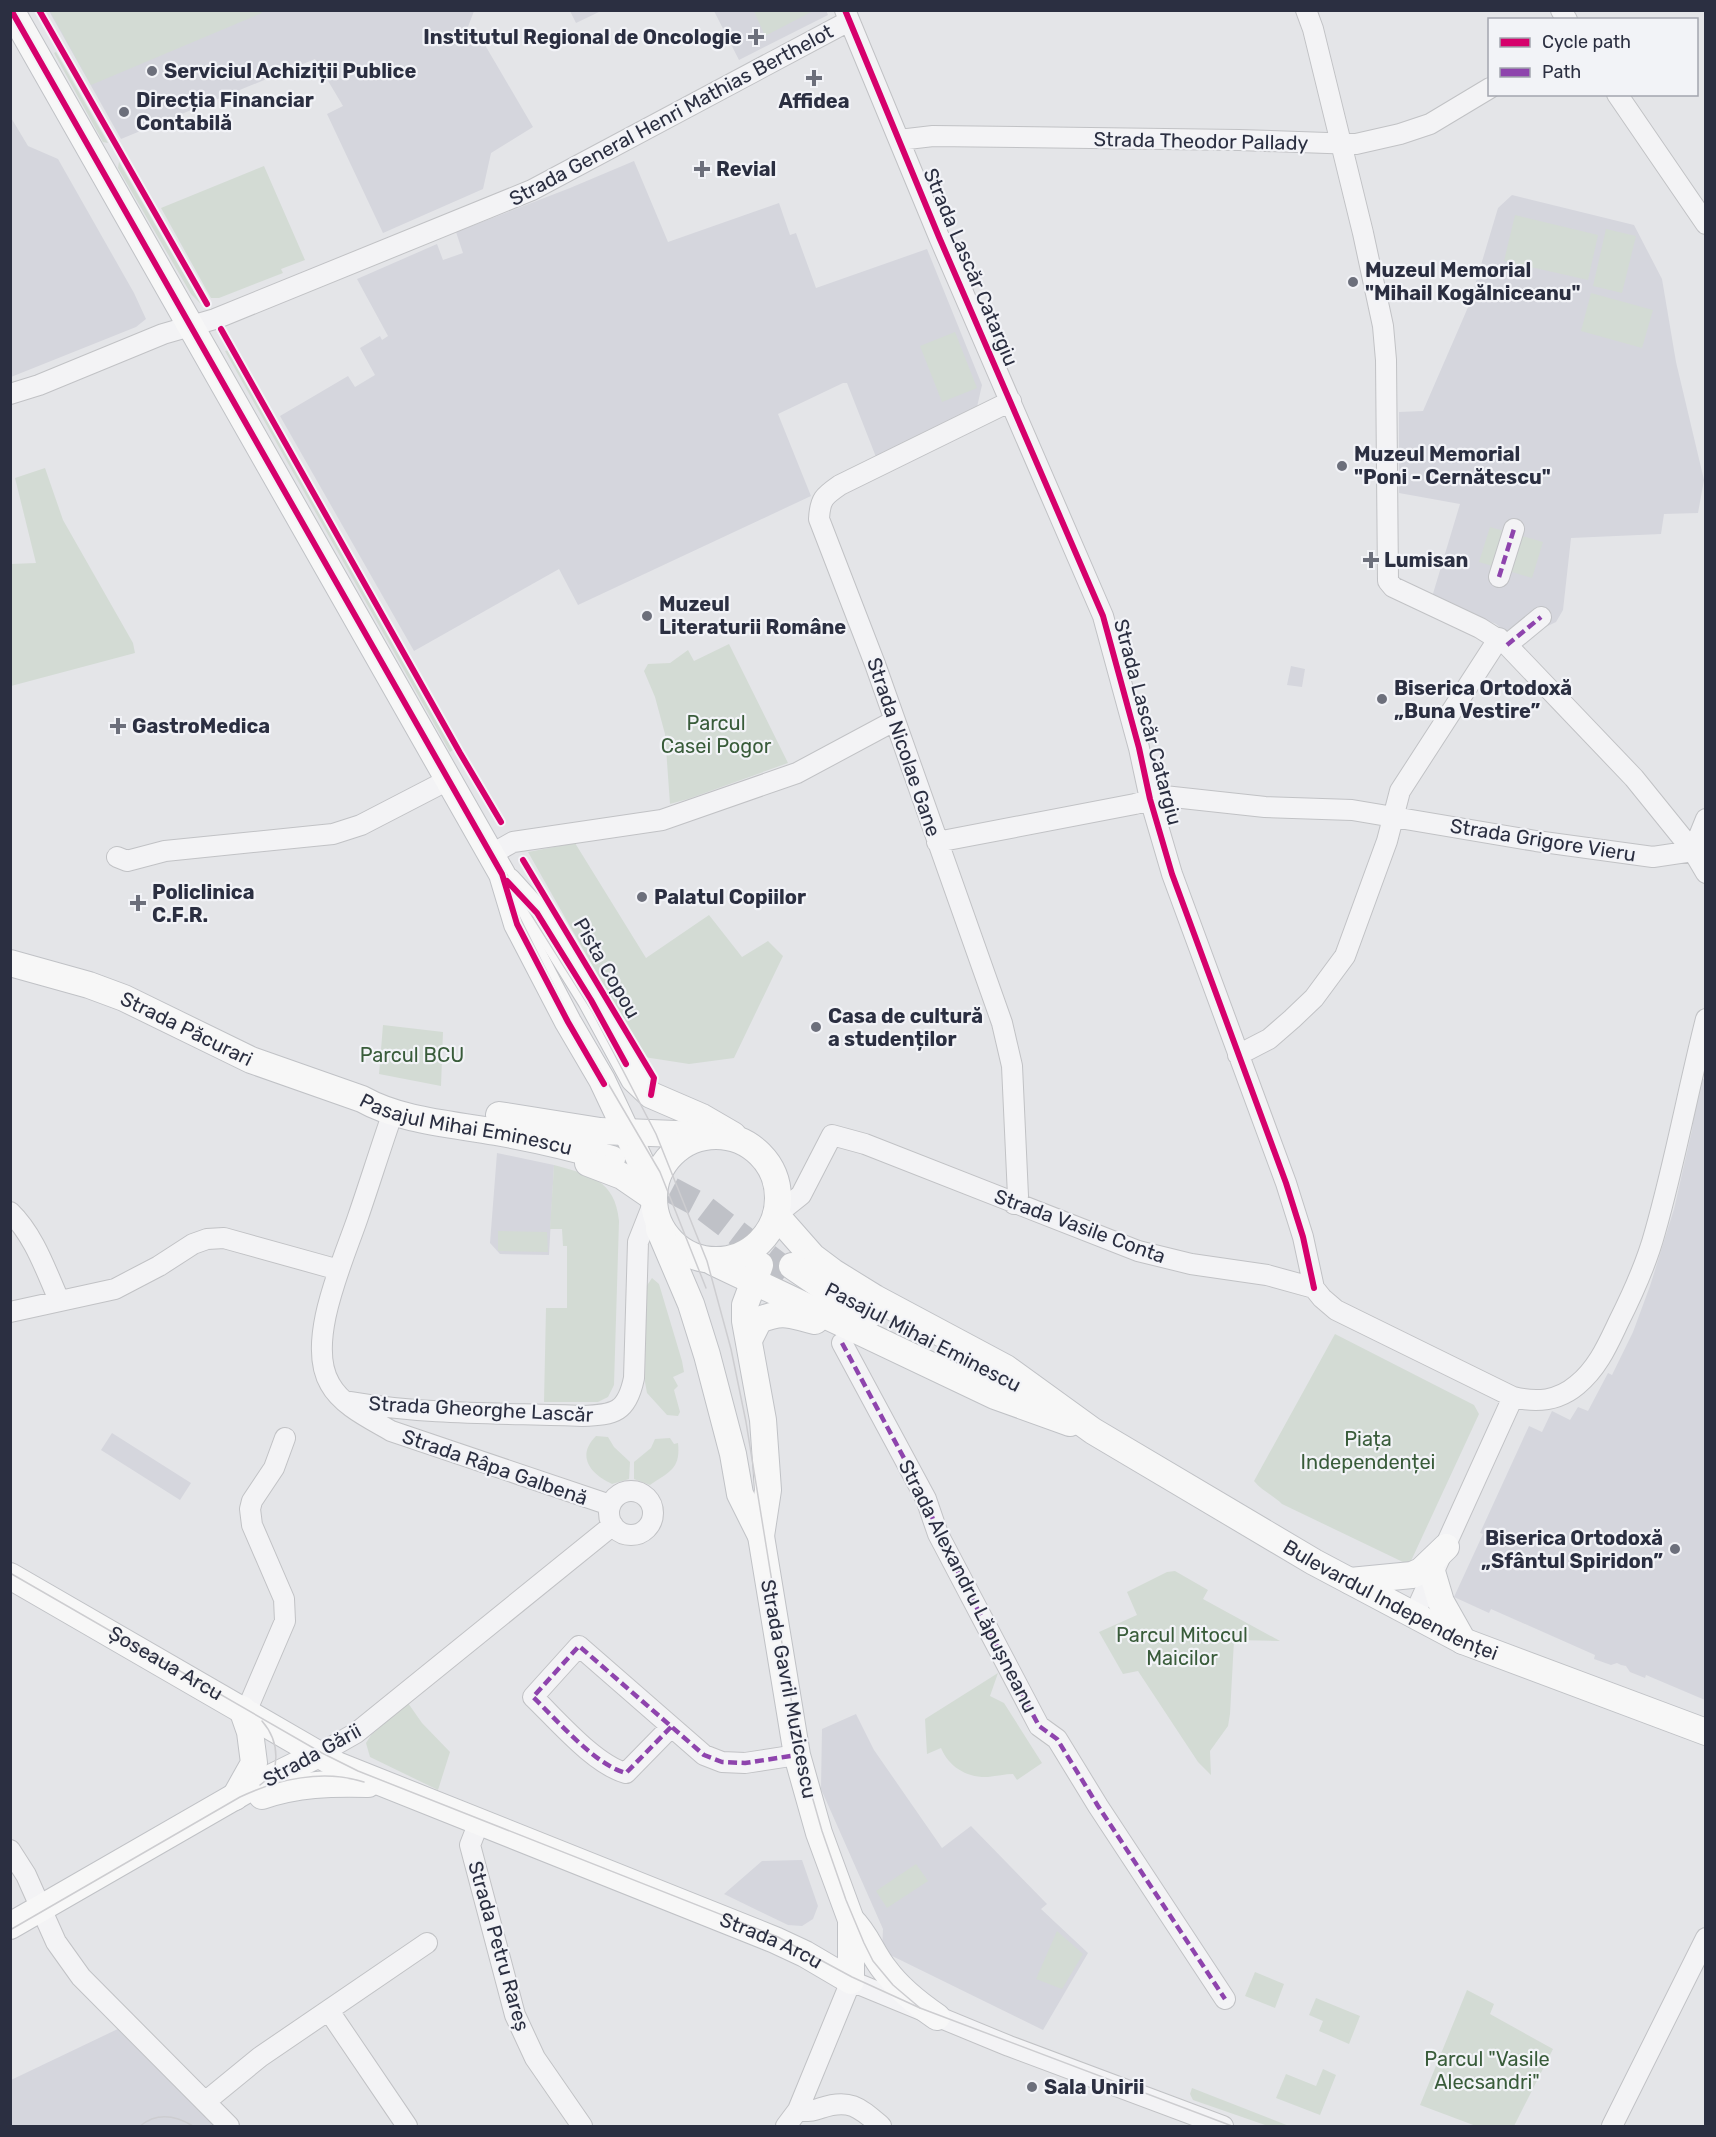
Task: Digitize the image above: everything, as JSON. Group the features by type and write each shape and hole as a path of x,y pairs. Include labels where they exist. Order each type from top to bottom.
{"main road":[{"path":"10,10 496,865 517,924 568,1022 604,1084 619,1148 654,1197"},
{"path":"496,865 537,913 591,1000 634,1079 651,1095 702,1118 754,1148 775,1176 778,1200 774,1220 755,1246 730,1259 714,1262"},
{"name":"Strada Păcurari","path":"10,963 89,985 124,998 251,1060 377,1107"},
{"path":"563,1126 589,1121 599,1107 604,1084"},
{"path":"377,1107 405,1099 563,1126 619,1148 710,1135 722,1136 754,1148"},
{"path":"377,1107 421,1131 572,1158 622,1176 654,1197"},
{"name":"Pasajul Mihai Eminescu","path":"377,1107 431,1121 566,1145 619,1148"},
{"path":"710,1135 683,1144 667,1160 656,1181 654,1197 659,1229 670,1243 684,1253 714,1262 754,1281 850,1337"},
{"path":"774,1220 813,1257 833,1272 875,1298 1006,1368 1054,1410"},
{"name":"Strada Gavril Muzicescu","path":"761,1536 768,1490 763,1420 745,1305 774,1220"},
{"name":"Strada Gavril Muzicescu","path":"659,1229 691,1304 733,1454 740,1494 761,1536 797,1755 819,1833 851,1926 850,1981"},
{"name":"Pasajul Mihai Eminescu","path":"791,1269 831,1300 868,1320 1002,1387 1054,1410"},
{"path":"749,1340 759,1320 774,1314 789,1313 995,1396 1054,1410"},
{"name":"Bulevardul Independenței","path":"1054,1410 1304,1556 1463,1641 1706,1732"},
{"path":"1350,1581 1412,1575 1421,1571 1446,1547"},
{"path":"1433,1575 1442,1602 1463,1641"},
{"name":"Șoseaua Arcu","path":"10,1576 319,1754"},
{"path":"235,1797 254,1763 250,1732 244,1710"},
{"name":"Strada Arcu","path":"319,1754 337,1765 383,1784 775,1940 809,1956 850,1981"},
{"name":"Strada Gării","path":"10,1926 235,1797 319,1754"},
{"path":"235,1797 261,1796 301,1785 383,1784"},
{"path":"809,1956 831,1953 838,1948 851,1926 860,1930 894,1981 937,2017"}],"street":[{"path":"1306,10 1313,29 1358,212 1383,326 1386,360 1388,581 1393,587 1410,596 1454,615 1503,641 1634,778 1693,850 1706,873"},
{"name":"Strada General Henri Mathias Berthelot","path":"10,394 39,385 163,334 215,319 532,190 847,16"},
{"name":"Strada Lascăr Catargiu","path":"847,16 939,237 1103,616 1136,737 1150,799 1172,874 1300,1226 1314,1288"},
{"name":"Strada Theodor Pallady","path":"899,140 933,136 1356,144 1400,134 1430,124 1488,89"},
{"path":"1618,96 1706,224"},
{"name":"Strada Nicolae Gane","path":"1011,401 840,485 825,495 820,507 819,519 875,664 937,842 988,978 1008,1045 1012,1066 1018,1196 1014,1204"},
{"path":"1499,577 1514,529"},
{"path":"1238,1055 1269,1039 1314,999 1345,956 1387,841 1400,791 1503,641 1540,617"},
{"path":"496,865 513,842 662,820 797,773 894,722"},
{"path":"117,857 127,861 165,850 333,834 361,825 448,780"},
{"name":"Strada Grigore Vieru","path":"937,842 1164,796 1264,807 1352,810 1536,841 1653,857 1693,850"},
{"path":"1693,850 1706,819"},
{"name":"Strada Vasile Conta","path":"774,1220 801,1195 832,1135 865,1144 1138,1251 1191,1264 1267,1275 1314,1288 1336,1310 1513,1397 1545,1401 1568,1391 1599,1361 1632,1294 1655,1234 1706,1019"},
{"name":"Strada Râpa Galbenă","path":"377,1107 325,1320 322,1345 325,1374 330,1386 345,1401 375,1422 409,1438 610,1505"},
{"name":"Strada Gheorghe Lascăr","path":"345,1401 374,1406 432,1410 582,1416 605,1415 618,1411 631,1394 634,1378 638,1242 654,1197"},
{"path":"10,1212 18,1220 39,1256 59,1300"},
{"path":"10,1312 115,1289 159,1266 193,1244 207,1239 224,1238 339,1270"},
{"name":"Strada Alexandru Lăpușneanu","path":"850,1337 926,1499 938,1534 1039,1726 1057,1739 1098,1806 1225,1999"},
{"path":"1414,1616 1513,1397"},
{"path":"409,1438 407,1422 411,1416 432,1410"},
{"path":"244,1710 285,1621 284,1599 252,1524 250,1509 252,1501 274,1468 285,1438"},
{"path":"633,1491 646,1497 652,1510 650,1524 639,1533 625,1534 613,1526 609,1516 610,1505 619,1494 633,1491"},
{"name":"Strada Gării","path":"319,1754 356,1733 613,1526"},
{"path":"671,1727 626,1773 614,1770 589,1750 533,1697 579,1646 704,1755 722,1762 745,1763 797,1755"},
{"name":"Strada Petru Rareș","path":"478,1822 470,1845 515,2015 535,2058 582,2127"},
{"path":"10,1850 26,1875 56,1942 81,1977 229,2127"},
{"path":"1612,2127 1706,1938"},
{"path":"205,2102 260,2057 427,1943"},
{"path":"786,2127 798,2110 850,1981"},
{"name":"Strada Arcu","path":"850,1981 937,2017 1223,2127"},
{"path":"329,2011 407,2127"},
{"path":"798,2110 807,2112 835,2103 846,2103 860,2108 881,2127"}],"shaded area":[{"name":"Institutul Regional de Oncologie","path":"826,10 828,15 739,60 714,11"},
{"path":"49,11 474,11 466,32 475,28 533,127 491,153 483,189 383,233 327,114 343,106 315,59 121,139"},
{"name":"Institutul Regional de Oncologie","path":"570,11 601,11 576,23"},
{"path":"10,116 28,146 58,159 134,293 146,319 136,327 11,377"},
{"path":"634,161 668,242 779,203 790,235 796,233 816,288 927,249 982,385 977,407 876,457 847,383 843,383 778,414 811,496 578,605 559,569 414,651 280,416 348,376 355,387 375,375 360,348 380,336 382,340 388,336 357,279 437,244 443,260 463,253 456,232"},
{"path":"1512,195 1634,225 1662,279 1676,362 1704,480 1698,513 1664,514 1661,534 1571,538 1563,610 1556,622 1516,641 1496,624 1432,597 1460,504 1399,493 1399,412 1423,411 1469,305 1498,208"},
{"path":"1291,666 1305,669 1302,687 1287,685"},
{"path":"1703,1079 1705,1080 1705,1700 1646,1675 1645,1678 1630,1672 1626,1666 1617,1663 1611,1665 1594,1659 1595,1655 1491,1609 1489,1613 1454,1597 1483,1534 1480,1533 1529,1426 1542,1432 1552,1411 1570,1420 1578,1407 1588,1411 1608,1373 1612,1375 1633,1332 1674,1209 1692,1130 1696,1099"},
{"path":"497,1153 554,1165 549,1255 500,1254 490,1243"},
{"path":"112,1433 191,1483 180,1500 101,1450"},
{"path":"856,1714 874,1750 942,1848 971,1826 1047,1904 1041,1909 1088,1953 1043,2030 882,1951 883,1929 821,1789 822,1729"},
{"path":"802,1860 818,1906 813,1919 802,1926 788,1925 724,1894 762,1861"},
{"path":"122,2027 217,2126 11,2126 11,2080"}],"green space":[{"path":"259,10 262,13 91,85 50,11"},
{"path":"754,10 815,10 765,36 754,11"},
{"path":"56,52 108,143 103,142 54,53"},
{"path":"119,162 201,304 191,294 118,168"},
{"path":"264,166 305,260 281,269 283,273 219,298 211,298 161,208"},
{"path":"1515,215 1598,235 1588,280 1504,261"},
{"path":"1606,229 1636,236 1622,293 1593,286"},
{"path":"1591,293 1653,310 1642,348 1581,331"},
{"path":"955,332 977,388 942,402 920,346"},
{"path":"228,350 453,750 450,752 225,351"},
{"path":"45,468 63,520 133,643 135,653 11,686 11,564 36,563 15,478"},
{"path":"1490,527 1543,542 1532,578 1479,562"},
{"name":"Parcul Casei Pogor","path":"729,644 788,763 670,804 665,734 655,697 644,671 648,664 670,663 688,650 694,661"},
{"path":"575,843 646,958 709,915 742,957 768,941 783,956 734,1058 689,1064 644,1057 528,852"},
{"name":"Parcul BCU","path":"383,1025 443,1032 441,1086 379,1074"},
{"path":"554,1165 589,1176 606,1187 612,1196 619,1221 614,1385 608,1397 598,1402 544,1402 546,1308 567,1308 567,1246 563,1246 562,1229 550,1229"},
{"path":"498,1231 547,1232 548,1252 498,1251"},
{"path":"652,1278 659,1284 682,1361 684,1372 673,1377 678,1386 674,1390 680,1412 678,1416 667,1415 647,1393 645,1382 646,1287"},
{"name":"Piața Independenței","path":"1335,1334 1474,1405 1479,1414 1411,1561 1405,1563 1282,1504 1254,1481"},
{"path":"596,1436 608,1437 614,1447 630,1462 629,1479 612,1484 592,1470 586,1457 590,1443"},
{"path":"670,1438 674,1444 678,1443 677,1459 672,1469 650,1485 634,1479 634,1462 651,1448 655,1439"},
{"name":"Parcul Mitocul Maicilor","path":"1175,1571 1208,1590 1203,1599 1280,1641 1234,1640 1228,1726 1210,1751 1211,1775 1198,1762 1138,1671 1123,1674 1099,1632 1137,1615 1127,1592 1167,1572"},
{"path":"998,1673 990,1696 1004,1703 1042,1763 1017,1780 1013,1774 973,1776 954,1766 941,1748 927,1754 925,1719"},
{"path":"408,1703 422,1723 450,1752 438,1790 370,1757 366,1743 371,1735"},
{"path":"916,1864 928,1881 887,1908 876,1891"},
{"path":"1057,1931 1083,1954 1062,1989 1036,1979"},
{"path":"1255,1972 1284,1984 1275,2008 1245,1996"},
{"name":"Parcul \"Vasile Alecsandri\"","path":"1467,1990 1494,2004 1490,2014 1553,2049 1514,2126 1476,2126 1420,2105"},
{"path":"1316,1998 1360,2016 1349,2044 1319,2031 1323,2021 1309,2015"},
{"path":"1323,2069 1336,2075 1320,2115 1276,2098 1286,2074 1316,2086"},
{"path":"1192,2088 1289,2126 1268,2126 1193,2100 1190,2094"}],"tunnel":[{"path":"637,1172 700,1205 789,1273"}],"tram line":[{"path":"14,10 442,763 517,892 592,1011 656,1134 707,1261 731,1349 746,1422 800,1754 822,1831 846,1900 873,1961 893,1985 920,2008"},
{"path":"503,884 571,1020 660,1172 706,1288"},
{"path":"10,1573 322,1753 358,1771 778,1937 852,1977 920,2008 1232,2126"},
{"path":"260,1785 273,1775 276,1760 273,1740 262,1721"},
{"path":"10,1930 240,1797 270,1785 317,1776 333,1776 364,1782"},
{"path":"140,2126 159,2117 173,2117 193,2126"}],"marked path":[{"path":"1499,577 1514,529"},
{"path":"1507,645 1541,617"},
{"path":"842,1343 926,1499 938,1534 1039,1726 1057,1739 1098,1806 1225,1999"},
{"path":"671,1727 626,1773 589,1752 533,1697 579,1646 704,1755 722,1762 745,1763 797,1755"}],"cycle path":[{"path":"11,10 502,874 517,924 568,1022 604,1084"},
{"path":"39,10 207,304"},
{"path":"845,10 939,237 1103,616 1139,748 1150,799 1172,874 1286,1183 1303,1237 1314,1288"},
{"path":"221,329 501,822"},
{"name":"Pista Copou","path":"523,860 654,1078 651,1095"},
{"path":"507,881 537,913 591,1000 626,1064"}],"place":[{"name":"Institutul Regional de Oncologie","path":"756,37"},
{"name":"Serviciul Achiziții Publice","path":"152,71"},
{"name":"Affidea","path":"814,78"},
{"name":"Direcția Financiar Contabilă","path":"124,112"},
{"name":"Revial","path":"702,169"},
{"name":"Muzeul Memorial \"Mihail Kogălniceanu\"","path":"1353,282"},
{"name":"Muzeul Memorial \"Poni - Cernătescu\"","path":"1342,466"},
{"name":"Lumisan","path":"1371,560"},
{"name":"Muzeul Literaturii Române","path":"647,616"},
{"name":"Biserica Ortodoxă „Buna Vestire”","path":"1382,699"},
{"name":"GastroMedica","path":"118,726"},
{"name":"Palatul Copiilor","path":"642,897"},
{"name":"Policlinica C.F.R.","path":"138,903"},
{"name":"Casa de cultură a studenților","path":"816,1027"},
{"name":"Biserica Ortodoxă „Sfântul Spiridon”","path":"1675,1549"},
{"name":"Sala Unirii","path":"1032,2087"}]}
